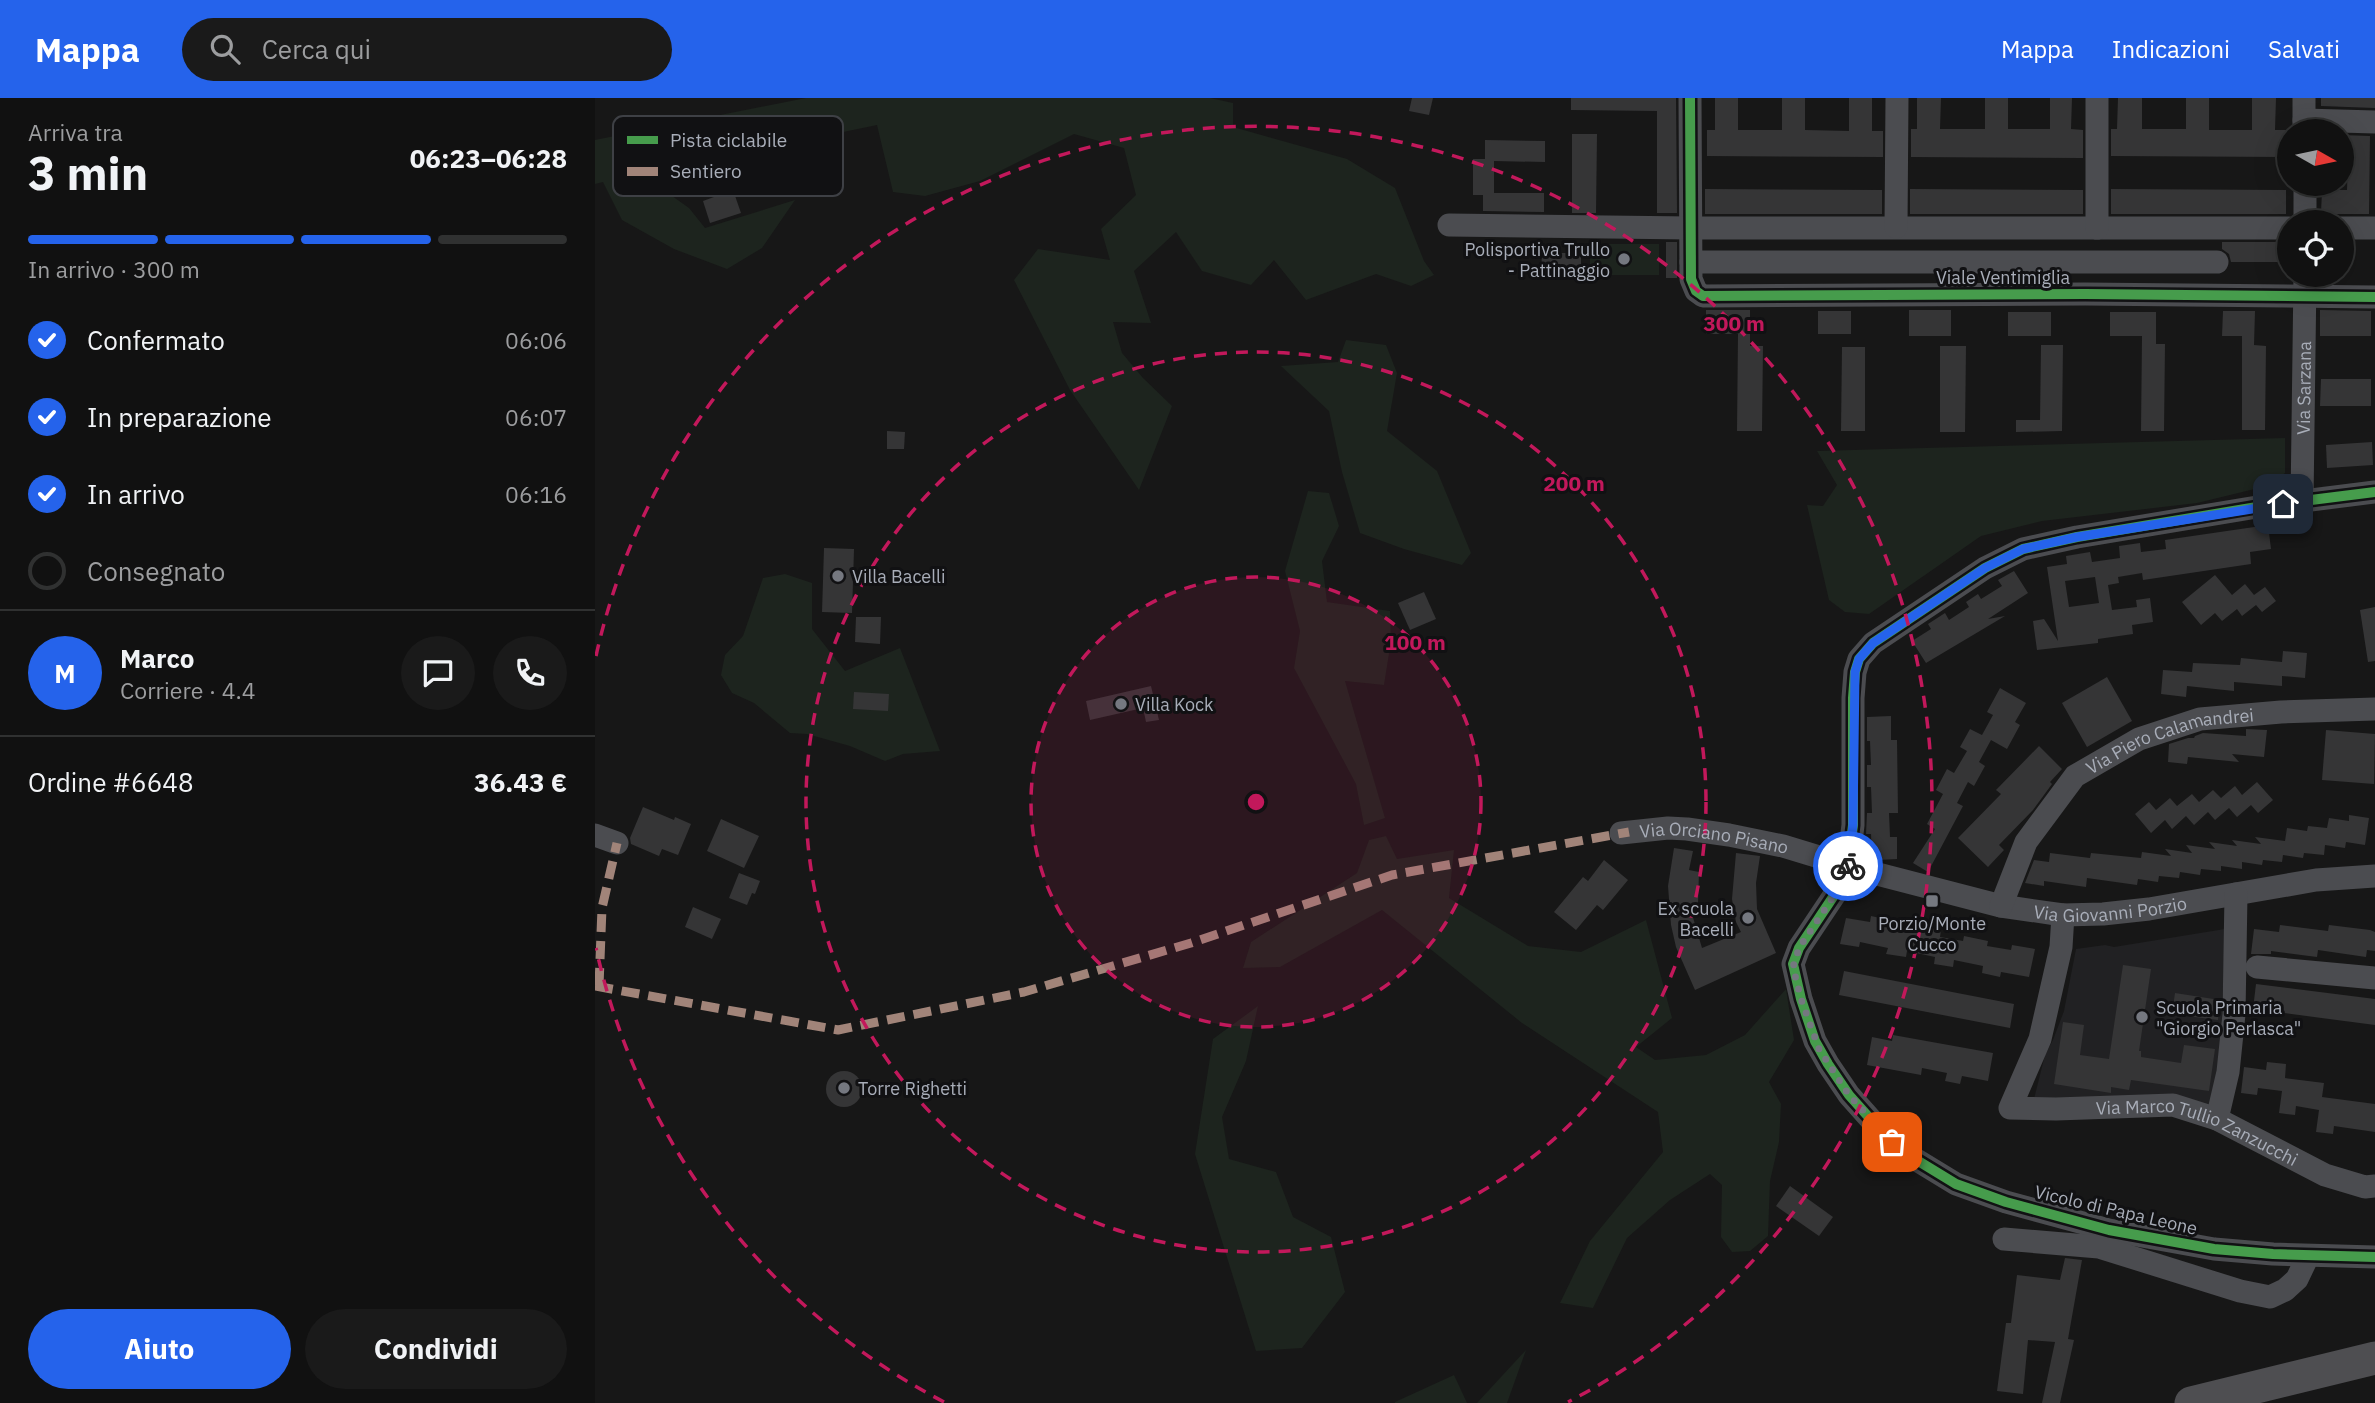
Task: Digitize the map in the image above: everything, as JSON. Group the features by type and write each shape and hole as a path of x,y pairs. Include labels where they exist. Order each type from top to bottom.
{"highway":[{"path":"2191,1403 2375,1358"}],"street":[{"name":"Viale Ventimiglia","path":"1690,98 1692,284 1703,296 2085,294 2278,287"},
{"path":"1896,228 1897,98"},
{"path":"2097,98 2097,228"},
{"path":"2304,116 2375,122"},
{"path":"1448,225 1691,228 2277,228"},
{"path":"2193,228 2193,262"},
{"path":"2354,228 2375,228"},
{"path":"1691,261 2217,262"},
{"path":"2084,262 2085,294"},
{"name":"Via Sarzana","path":"2302,502 2305,287"},
{"name":"Viale Ventimiglia","path":"2311,287 2375,297"},
{"name":"Vicolo di Papa Leone","path":"2375,492 2263,506 2023,549 1985,568 1873,643 1859,659 1855,672 1853,825 1848,866 1839,888 1799,948 1793,967 1819,1049 1849,1095 1892,1142 1956,1184 2047,1215 2150,1239 2201,1247 2308,1256 2375,1258"},
{"name":"Via Piero Calamandrei","path":"2001,906 2026,842 2075,776 2139,739 2200,719 2281,712 2375,709"},
{"name":"Via Orciano Pisano","path":"1621,833 1687,829 1783,846 1848,866"},
{"path":"595,835 617,843"},
{"name":"Via Giovanni Porzio","path":"1848,866 2001,906 2063,915 2148,909 2316,880 2375,876"},
{"path":"2217,1119 2228,1072 2234,1014 2236,894"},
{"name":"Via Marco Tullio Zanzucchi","path":"2063,915 2061,947 2040,1039 2010,1108 2173,1105 2217,1119 2325,1175 2365,1187 2375,1186"},
{"path":"2257,967 2375,978"},
{"path":"2004,1239 2099,1247 2240,1291 2270,1297 2285,1290 2297,1279 2308,1256"}],"shaded area":[{"path":"806,98 1210,98 1233,103 1233,127 1347,159 1395,188 1424,261 1434,275 1411,286 1376,274 1306,300 1274,260 1251,285 1202,271 1176,232 1134,271 1151,323 1113,322 1122,353 1172,406 1139,490 1070,390 1014,280 1038,249 1110,260 1101,229 1136,195 1124,148 1074,134 980,181 925,196 893,192 877,125 843,132 843,116 716,116"},
{"path":"613,136 613,196 672,196 689,208 705,228 795,200 762,248 727,269 674,249 622,220 603,182 595,184 595,140"},
{"name":"Polisportiva Trullo - Pattinaggio","path":"1590,244 1659,244 1659,275 1590,275"},
{"path":"1346,340 1386,345 1397,373 1387,431 1437,471 1471,553 1462,565 1360,533 1342,472 1329,411 1281,366 1338,362"},
{"path":"2285,438 2285,473 2267,486 2197,503 2042,521 1981,536 1869,614 1845,612 1829,600 1807,505 1823,506 1837,485 1817,451"},
{"path":"1308,491 1329,493 1339,526 1322,561 1327,602 1390,611 1391,641 1384,685 1345,681 1385,818 1364,825 1356,784 1294,668 1300,631 1285,571"},
{"path":"785,574 812,583 812,629 845,671 900,648 940,751 903,754 885,761 850,746 807,734 790,733 754,703 732,693 721,675 725,655 743,636 763,578"},
{"path":"1386,836 1397,859 1454,850 1449,898 1528,946 1581,952 1646,920 1672,1018 1636,1047 1655,1060 1706,1055 1745,1035 1786,989 1794,1040 1769,1082 1781,1104 1779,1142 1770,1181 1768,1236 1750,1251 1732,1252 1721,1237 1722,1185 1710,1174 1670,1200 1627,1238 1593,1308 1560,1303 1590,1241 1663,1152 1658,1112 1522,1023 1382,910 1280,967 1243,968 1251,942 1357,873 1369,840"},
{"name":"Scuola Primaria \"Giorgio Perlasca\"","path":"2225,929 2220,1072 2212,1109 2034,1099 2045,1055 2064,1011 2076,949 2105,945 2114,947"},
{"path":"1258,1006 1246,1061 1222,1117 1229,1159 1276,1172 1293,1217 1331,1237 1345,1292 1302,1348 1256,1351 1195,1154 1213,1039"},
{"path":"1526,1350 1507,1403 1477,1403"},
{"path":"1454,1375 1467,1403 1395,1403 1395,1402"}],"building":[{"path":"1412,98 1433,98 1429,115 1409,111"},
{"path":"1571,98 1676,98 1677,213 1657,213 1657,111 1571,110"},
{"path":"1715,98 1738,98 1738,130 1782,130 1782,98 1805,98 1805,130 1849,131 1849,98 1872,98 1872,131 1883,131 1883,157 1707,156 1707,130 1715,130"},
{"path":"1917,98 1941,98 1940,129 1985,129 1985,98 2008,98 2008,129 2050,129 2050,98 2072,98 2071,129 2083,130 2083,158 1911,157 1911,129 1917,129"},
{"path":"2118,98 2142,98 2142,129 2186,129 2186,98 2209,98 2209,130 2252,130 2252,98 2276,98 2277,157 2111,156 2111,129 2117,129"},
{"path":"2321,98 2375,98 2375,108 2321,106"},
{"path":"1572,134 1597,134 1596,213 1572,213"},
{"path":"2354,135 2370,136 2369,214 2354,214 2354,210 2321,210 2322,196 2354,196"},
{"path":"1485,140 1545,141 1545,162 1494,161 1494,193 1544,193 1544,212 1483,211 1483,195 1473,195 1473,159 1485,159"},
{"path":"1705,189 1882,190 1882,214 1705,214"},
{"path":"1910,189 2083,190 2083,214 1910,214"},
{"path":"2111,189 2277,190 2277,196 2286,196 2286,210 2277,210 2277,214 2111,214"},
{"path":"717,196 735,196 741,213 710,223 703,201"},
{"path":"1666,242 1677,242 1677,278 1666,278"},
{"path":"2222,242 2277,242 2277,262 2231,262 2229,254 2222,249"},
{"path":"1542,253 1581,253 1581,275 1541,274"},
{"path":"1706,310 1750,310 1750,346 1763,346 1762,431 1737,431 1738,334 1706,334"},
{"path":"1909,310 1951,310 1951,336 1909,336"},
{"path":"2320,310 2371,311 2371,336 2320,336"},
{"path":"1818,311 1851,311 1851,334 1818,334"},
{"path":"2223,311 2255,311 2254,345 2266,346 2265,430 2242,430 2242,336 2222,336"},
{"path":"2008,312 2051,312 2051,336 2008,336"},
{"path":"2110,312 2156,312 2156,344 2165,344 2164,431 2141,431 2142,336 2110,336"},
{"path":"2041,345 2063,345 2062,431 2016,432 2016,420 2040,420"},
{"path":"1940,346 1966,346 1965,432 1940,432"},
{"path":"1842,347 1865,347 1865,431 1841,431"},
{"path":"2321,379 2371,379 2371,406 2320,406"},
{"path":"887,431 905,432 904,449 887,449"},
{"path":"2372,442 2373,465 2327,468 2326,445"},
{"path":"2268,525 2271,549 2250,552 2251,564 2143,580 2142,573 2118,577 2119,583 2108,585 2112,610 2137,607 2136,600 2150,598 2153,622 2132,625 2133,634 2098,639 2098,643 2037,650 2033,621 2044,619 2058,641 2047,567 2067,564 2066,556 2090,552 2092,562 2120,558 2119,546 2140,543 2141,552 2166,549 2165,540","holes":["2095,577 2099,603 2069,607 2065,581"]},
{"name":"Villa Bacelli","path":"824,548 854,549 852,613 822,612"},
{"path":"2014,571 2028,593 1988,619 2005,616 1926,663 1912,641 1931,629 1928,624 1945,613 1949,620 1969,607 1966,602 1978,594 1981,599 2002,586 1998,580"},
{"path":"2215,575 2232,595 2245,584 2254,595 2265,587 2276,601 2262,612 2256,605 2242,616 2237,609 2222,621 2215,613 2201,625 2182,602"},
{"path":"1424,592 1436,619 1410,630 1398,603"},
{"path":"2375,607 2375,661 2368,662 2360,610"},
{"path":"856,617 881,617 880,644 855,642"},
{"path":"2283,651 2307,653 2305,678 2282,676 2282,686 2234,682 2234,691 2187,686 2186,697 2161,694 2163,670 2192,672 2193,663 2240,665 2241,658 2282,662"},
{"path":"2107,677 2132,721 2087,747 2062,703"},
{"name":"Villa Kock","path":"1151,686 1159,720 1146,722 1143,708 1090,720 1086,701"},
{"path":"2000,688 2026,703 2015,722 2020,725 2007,749 1991,740 1979,762 1985,766 1974,786 1968,782 1957,803 1963,806 1928,872 1913,863 1935,829 1927,824 1943,794 1936,790 1947,769 1954,773 1967,751 1960,747 1970,729 1982,735 1993,715 1987,712"},
{"path":"854,692 889,694 888,711 853,709"},
{"path":"1891,716 1891,740 1897,740 1898,813 1889,813 1890,837 1897,837 1897,859 1878,860 1872,858 1871,834 1866,834 1867,813 1872,813 1871,787 1867,787 1867,765 1871,765 1867,717"},
{"path":"2246,729 2267,730 2264,757 2232,754 2239,762 2188,757 2187,764 2168,762 2169,744 2203,733 2246,736"},
{"path":"2326,730 2375,734 2374,784 2322,780"},
{"path":"2039,746 2062,769 2050,782 2052,784 2033,810 1999,845 2004,850 1988,867 1958,838 2001,794 1996,790"},
{"path":"2257,782 2273,800 2258,813 2251,805 2237,817 2229,808 2215,820 2208,812 2194,825 2186,816 2172,829 2165,820 2151,833 2135,814 2149,802 2156,810 2170,798 2177,806 2192,794 2199,802 2213,790 2221,798 2235,786 2242,795"},
{"path":"643,807 691,824 678,855 662,849 659,856 631,844 630,838"},
{"path":"2349,815 2369,818 2365,845 2346,842 2345,848 2325,845 2324,855 2304,853 2303,858 2283,855 2282,862 2263,860 2262,865 2242,862 2242,869 2221,866 2221,871 2201,869 2200,875 2180,872 2179,878 2159,876 2158,882 2138,879 2137,885 2087,878 2086,887 2044,881 2044,886 2025,883 2034,860 2049,862 2050,853 2090,858 2091,853 2141,858 2142,852 2171,856 2165,849 2192,853 2186,845 2215,849 2209,842 2237,846 2232,840 2261,844 2255,837 2285,841 2287,828 2307,831 2308,826 2327,828 2329,818 2349,821"},
{"path":"721,819 759,836 744,868 707,851"},
{"name":"Ex scuola Bacelli","path":"1674,848 1693,851 1689,870 1699,872 1698,904 1689,904 1702,948 1741,932 1736,922 1732,899 1736,853 1760,856 1756,883 1757,909 1776,953 1695,990 1676,947 1671,925 1668,886"},
{"path":"1604,860 1628,880 1603,910 1597,905 1576,930 1554,912 1583,877 1588,881"},
{"path":"739,873 760,881 747,905 729,898"},
{"path":"693,907 721,919 712,939 685,927"},
{"path":"1871,916 1894,921 1893,927 1917,931 1918,926 1941,930 1940,937 1963,941 1964,936 1988,941 1987,946 2011,950 2012,945 2035,949 2029,977 2001,972 2000,977 1982,973 1983,966 1954,960 1953,967 1934,964 1935,957 1907,951 1906,957 1886,954 1888,948 1860,942 1859,947 1840,944 1846,918 1870,922"},
{"path":"2280,925 2328,931 2329,925 2370,930 2375,932 2375,951 2367,950 2366,957 2318,950 2317,957 2271,951 2271,954 2251,954 2254,929 2279,932"},
{"path":"2123,965 2151,969 2139,1051 2141,1057 2181,1063 2184,1045 2215,1049 2209,1091 2131,1080 2129,1090 2111,1087 2111,1093 2054,1084 2063,1022 2084,1025 2080,1055 2109,1059"},
{"path":"1844,971 2014,1004 2010,1028 1839,995"},
{"path":"2256,984 2375,999 2375,1025 2253,1009"},
{"path":"2175,993 2220,1000 2218,1020 2172,1014"},
{"path":"1893,1035 1993,1053 1988,1081 1962,1076 1960,1084 1945,1081 1947,1073 1922,1068 1921,1075 1867,1065 1872,1037 1892,1041"},
{"path":"2267,1062 2286,1064 2285,1078 2324,1083 2322,1097 2375,1104 2375,1132 2334,1126 2333,1134 2316,1132 2319,1110 2296,1106 2295,1115 2279,1113 2282,1091 2258,1088 2257,1095 2241,1093 2244,1067 2266,1070"},
{"name":"Torre Righetti","path":"844,1071 857,1076 862,1089 857,1102 844,1107 831,1102 826,1089 831,1076"},
{"path":"1790,1186 1833,1217 1819,1236 1776,1206"},
{"path":"2065,1258 2082,1260 2068,1339 2074,1340 2060,1403 2042,1403 2055,1342 2028,1340 2023,1394 1997,1391 2006,1323 2011,1323 2017,1275 2060,1280"}],"marked path":[{"path":"595,986 838,1030 1024,992 1191,943 1392,875 1629,832"},
{"path":"599,986 602,908 617,843"}],"cycle path":[{"path":"1690,98 1691,279 1696,291 1703,296 2085,294 2375,297"},
{"path":"2375,492 2263,506 2077,537 2023,549 1985,568 1873,643 1859,659 1855,672 1853,825 1848,866 1839,888 1799,948 1793,964 1815,1041 1849,1095 1882,1132 1915,1159 1956,1184 2006,1202 2109,1230 2214,1249 2375,1257"}],"way so far":[{"path":"1848,866 1839,888 1799,948 1793,967 1819,1049 1849,1095 1892,1142"}],"place":[{"name":"Polisportiva Trullo - Pattinaggio","path":"1624,259"},
{"name":"Villa Bacelli","path":"838,576"},
{"name":"Villa Kock","path":"1121,704"},
{"name":"Porzio/Monte Cucco","path":"1932,901"},
{"name":"Ex scuola Bacelli","path":"1748,918"},
{"name":"Scuola Primaria \"Giorgio Perlasca\"","path":"2142,1017"},
{"name":"Torre Righetti","path":"844,1088"}],"route":[{"path":"1848,866 1853,825 1855,672 1859,659 1873,643 1985,568 2023,549 2077,537 2283,504"}]}
